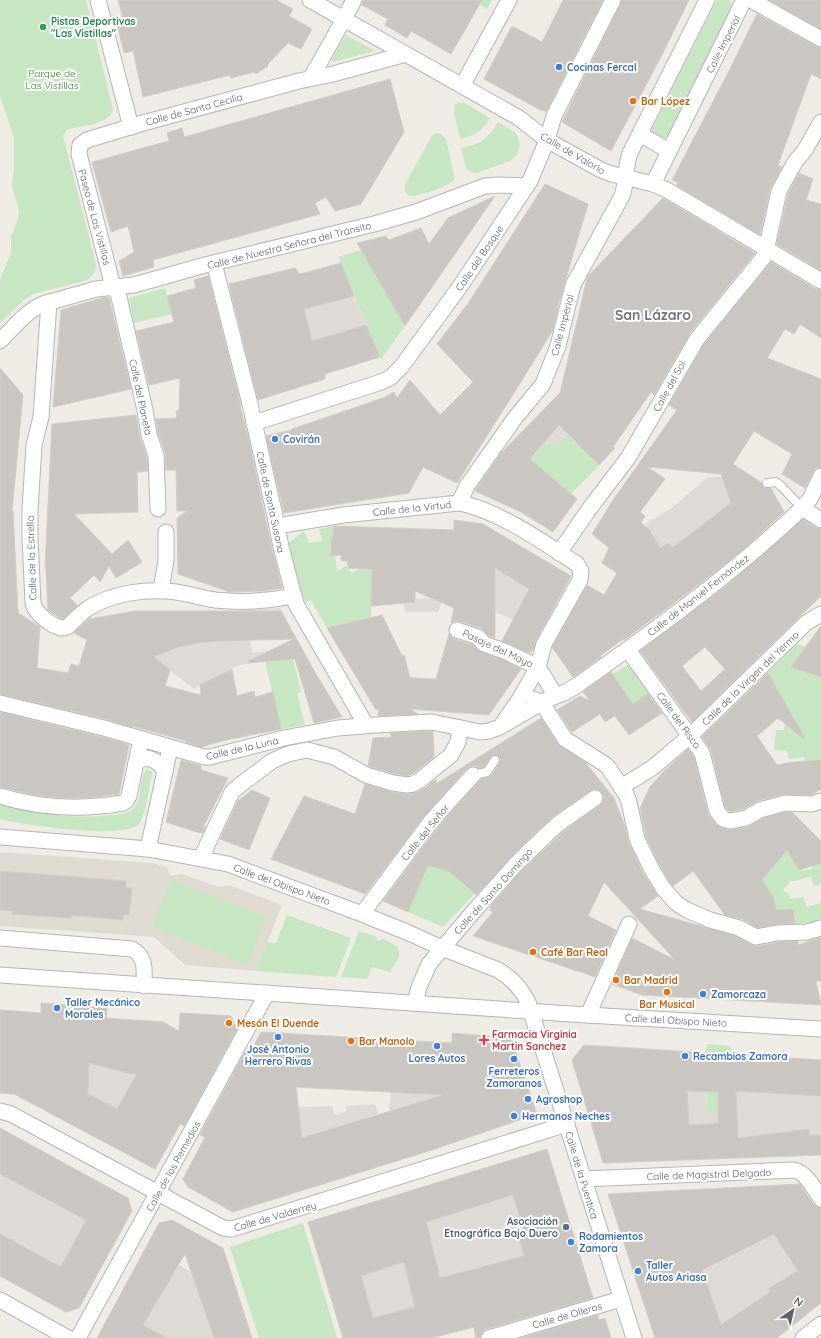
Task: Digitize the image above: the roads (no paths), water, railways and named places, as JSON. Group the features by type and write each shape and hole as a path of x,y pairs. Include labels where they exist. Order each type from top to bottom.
{"street":[{"path":"98,0 131,127"},
{"name":"Calle de Valorio","path":"310,0 519,118 547,140 601,170 626,178 653,184 672,193 821,281"},
{"path":"311,78 354,0"},
{"path":"462,86 509,0"},
{"name":"Calle del Bosque","path":"254,423 378,383 394,375 402,366 461,285 533,176 547,140 554,116 613,0"},
{"name":"Calle Imperial","path":"459,503 465,488 515,418 543,384 558,346 572,288 622,196 625,186 628,158 707,0"},
{"name":"Calle Imperial","path":"653,184 744,0"},
{"path":"751,0 821,39"},
{"name":"Calle de Santa Cecilia","path":"80,145 86,140 131,127 406,54"},
{"name":"Calle del Sol","path":"559,553 590,508 628,458 694,343 709,322 763,258 779,191 792,166 805,150 821,122"},
{"path":"640,134 669,151"},
{"name":"Paseo de Las Vistillas","path":"80,145 79,154 111,279 115,287"},
{"name":"Calle de Nuestra Señora del Tránsito","path":"49,302 96,289 134,285 214,263 388,220 432,206 485,186 527,186"},
{"name":"Calle de Santa Susana","path":"214,263 254,423 280,544 294,596 299,610 366,726"},
{"name":"Calle del Planeta","path":"115,287 119,297 145,410 149,435 156,455 158,509"},
{"path":"0,341 31,311 38,306 49,302"},
{"name":"Calle de la Estrella","path":"49,302 41,417 34,445 30,509 32,603 36,611 48,622 59,628 65,628 85,610 103,600 144,591 161,590 219,600 261,601 294,596"},
{"name":"Calle de Manuel Fernández","path":"494,730 579,684 628,650 722,579 802,508 810,499 821,476"},
{"name":"Calle de la Virtud","path":"277,526 343,515 459,503 473,506 500,518 559,553"},
{"path":"802,508 821,520"},
{"path":"161,590 166,567 166,532"},
{"path":"494,730 519,700 538,667 545,642 580,580 581,576 577,564 559,553"},
{"name":"Calle de la Virgen del Yermo","path":"621,787 652,768 690,736 806,623 821,614"},
{"name":"Pasaje del Mayo","path":"457,630 478,637 484,644 504,651 538,667"},
{"name":"Calle del Risco","path":"628,650 703,754 717,810 723,819 729,821 746,818 761,809 786,803 818,803"},
{"path":"538,667 556,696"},
{"path":"519,700 533,698 542,703 565,739 605,764 621,787 629,802 638,842 659,882 676,903 687,910 710,920 739,928 756,937 777,933 807,932 821,928"},
{"name":"Calle de la Luna","path":"0,703 85,723 198,756 207,757 284,738 330,729 432,722 477,732 494,730"},
{"path":"201,858 232,792 276,759 304,750 312,751 334,757 366,775 397,784 410,784 419,781 451,755 458,742 460,728"},
{"path":"0,796 22,803 60,808 92,807 125,802 129,796 141,739"},
{"path":"148,848 170,748"},
{"path":"136,763 146,758 152,759 157,762 165,772"},
{"name":"Calle del Señor","path":"362,914 432,820 473,775"},
{"name":"Calle de Santo Domingo","path":"415,1003 425,971 432,959 527,852 558,824 595,798"},
{"name":"Calle del Obispo Nieto","path":"0,838 148,848 201,858 240,868 362,914 498,970 520,988 531,1011"},
{"path":"588,1015 629,924"},
{"path":"0,938 132,949 140,954 143,962 144,986"},
{"name":"Calle del Obispo Nieto","path":"0,975 144,986 821,1029"},
{"name":"Calle de los Remedios","path":"78,1338 267,993"},
{"name":"Calle de la Puentica","path":"531,1011 634,1338"},
{"name":"Calle de Valderrey","path":"0,1111 12,1114 223,1228 232,1229 566,1124"},
{"name":"Calle de Magistral Delgado","path":"584,1179 794,1170 800,1172 807,1178 821,1199"},
{"name":"Calle de Olleros","path":"489,1338 621,1299"},
{"path":"0,1300 68,1338"},
{"path":"803,1338 821,1324"}],"lane":[{"path":"767,483 776,482 802,508"},
{"name":"Calle del Señor","path":"473,775 487,772 492,767 495,760"}],"place":[{"name":"Pistas Deportivas \"Las Vistillas\"","path":"43,27"},
{"name":"Cocinas Fercal","path":"559,67"},
{"name":"Bar López","path":"633,101"},
{"name":"Covirán","path":"275,439"},
{"name":"Café Bar Real","path":"533,952"},
{"name":"Bar Madrid","path":"616,980"},
{"name":"Bar Musical","path":"667,992"},
{"name":"Zamorcaza","path":"703,994"},
{"name":"Taller Mecánico Morales","path":"57,1008"},
{"name":"Mesón El Duende","path":"229,1023"},
{"name":"José Antonio Herrero Rivas","path":"278,1037"},
{"name":"Farmacia Virginia Martin Sanchez","path":"484,1040"},
{"name":"Bar Manolo","path":"351,1041"},
{"name":"Lores Autos","path":"437,1046"},
{"name":"Recambios Zamora","path":"685,1056"},
{"name":"Ferreteros Zamoranos","path":"514,1059"},
{"name":"Agroshop","path":"528,1099"},
{"name":"Hermanos Neches","path":"514,1116"},
{"name":"Asociación Etnográfica Bajo Duero","path":"566,1227"},
{"name":"Rodamientos Zamora","path":"571,1242"},
{"name":"Taller Autos Ariasa","path":"638,1271"}],"district":[{"name":"San Lázaro","path":"653,315"}],"park label":[{"name":"Parque de Las Vistillas","path":"52,78"}]}
